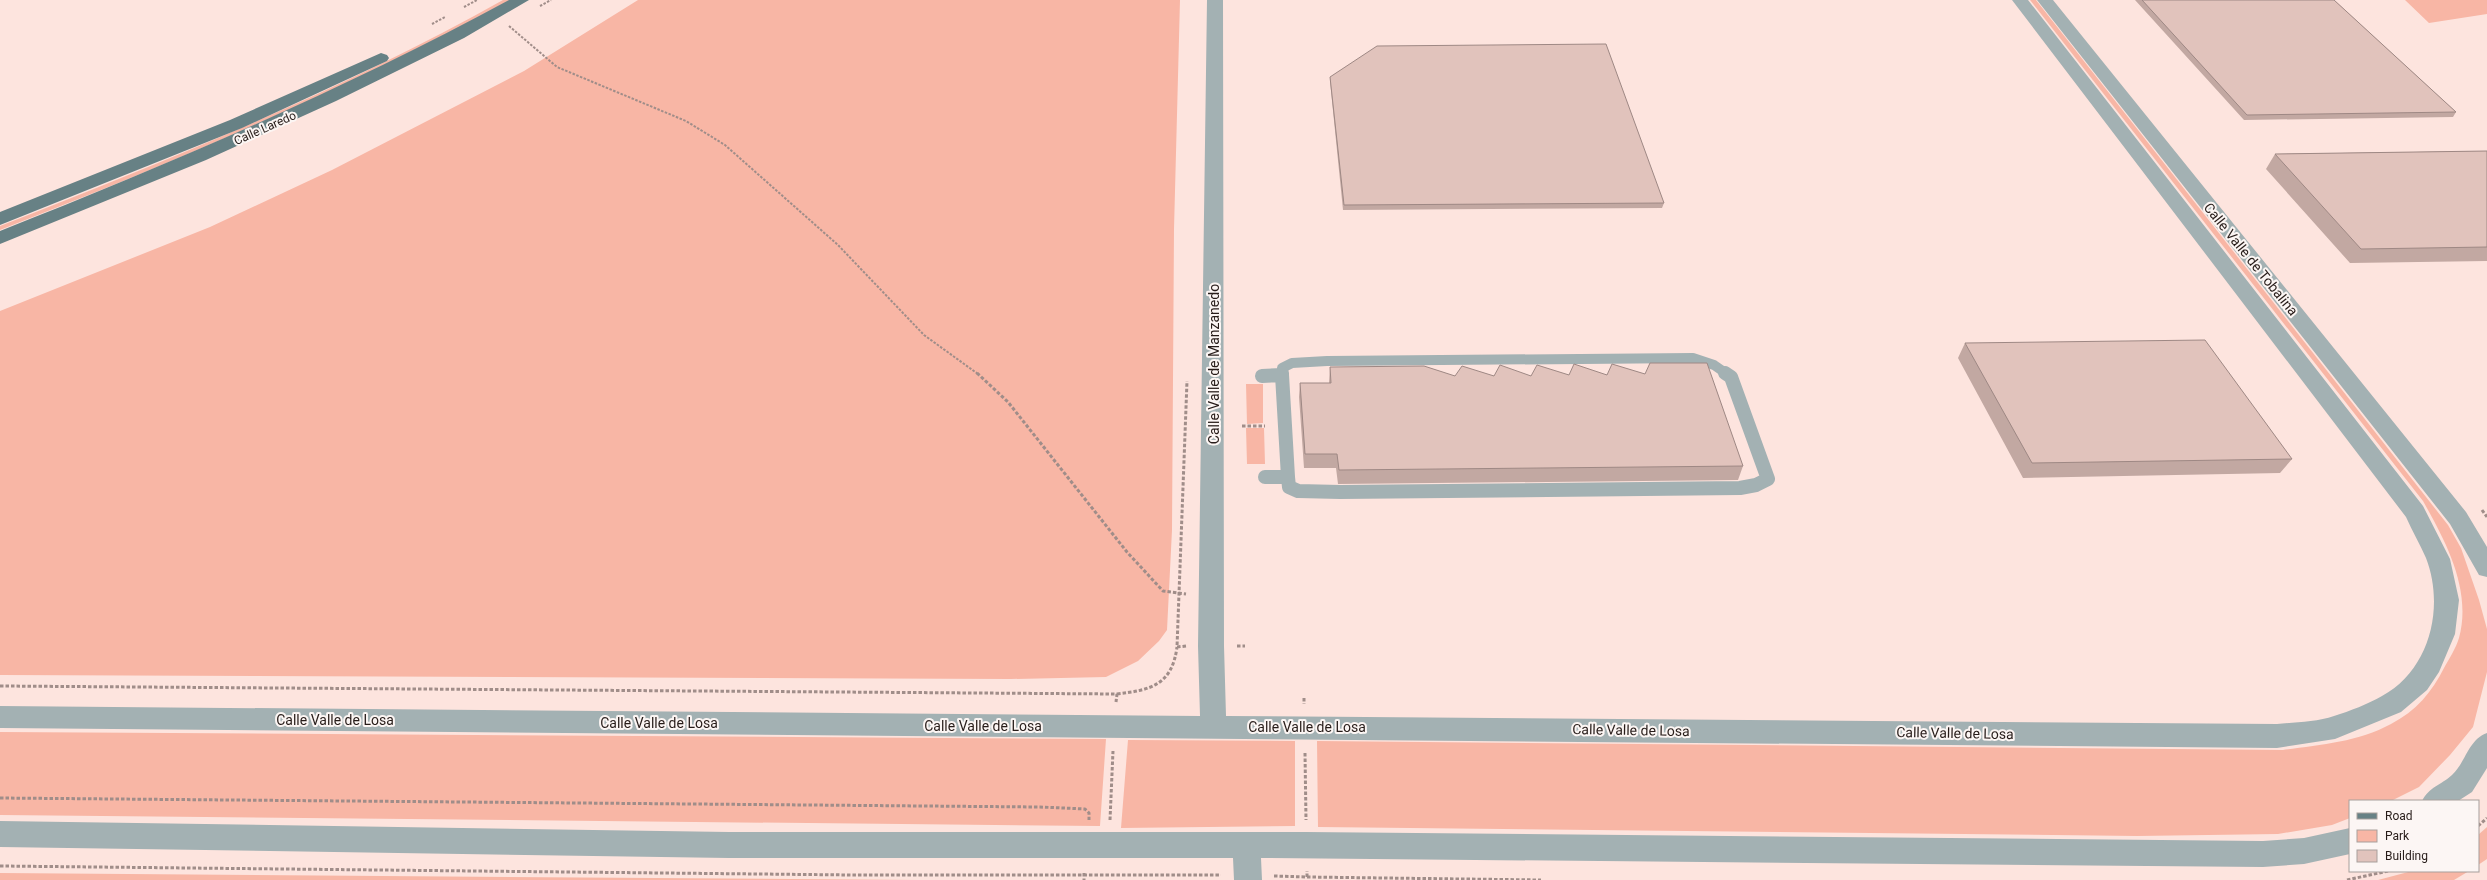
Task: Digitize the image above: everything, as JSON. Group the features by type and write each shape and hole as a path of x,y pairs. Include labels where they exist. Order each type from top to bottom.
{"main road":[{"name":"Calle Laredo","path":"0,219 236,124 385,56 492,0"},
{"name":"Calle Laredo","path":"0,238 285,120 452,38 521,0"}],"street":[{"name":"Calle Valle de Manzanedo","path":"1213,727 1211,594 1215,0"},
{"name":"Calle Valle de Tobalina","path":"2020,0 2415,512"},
{"name":"Calle Valle de Tobalina","path":"2045,0 2458,518 2487,568"},
{"name":"Calle Valle de Losa","path":"0,717 2277,736 2335,728 2392,704 2418,682 2430,664 2444,634 2447,600 2438,559 2415,512"},
{"path":"2437,800 2462,783 2487,745"},
{"path":"0,834 729,844 1247,845 2263,854 2304,851 2349,840"},
{"path":"1247,845 1248,880"}],"lane":[{"path":"1693,358 1714,365 1731,377 1768,480 1756,485 1740,488 1340,492 1298,490 1289,487 1288,477 1282,368 1292,363 1327,361 1693,358"},
{"path":"1262,376 1282,375"},
{"path":"1265,477 1288,477"}],"path":[{"path":"507,25 557,67 686,121 725,146 769,182 838,245 924,335 981,376 1008,402 1127,552 1163,591 1211,594"},
{"path":"0,686 1117,694 1149,690 1162,682 1172,670 1176,660 1178,646"},
{"path":"1084,880 1084,874 1097,845 1114,727 1117,694"},
{"path":"0,798 1077,808 1085,809 1089,813 1106,875"},
{"path":"2479,825 2487,818"},
{"path":"0,866 853,875 1084,874"},
{"path":"2347,880 2383,872"},
{"path":"1307,877 1541,880"}],"green space":[{"path":"503,0 510,0 386,64 259,123 130,178 0,230 0,226 256,122 381,64"},
{"path":"638,0 1180,0 1174,229 1172,530 1167,630 1159,641 1138,661 1106,677 1011,679 0,675 0,311 210,227 332,170 524,71"},
{"path":"2030,0 2036,0 2448,525 2461,548 2479,600 2487,629 2487,672 2473,727 2450,755 2419,787 2393,800 2349,800 2349,818 2332,825 2278,834 2137,836 1318,827 1317,741 2283,750 2352,739 2391,724 2416,707 2429,693 2439,677 2459,638 2462,620 2462,602 2459,584 2448,550 2423,501"},
{"path":"2405,0 2487,0 2487,14 2429,23"},
{"path":"1246,384 1263,384 1263,423 1247,424"},
{"path":"1246,428 1264,428 1265,464 1247,464"},
{"path":"0,732 1106,739 1100,826 0,815"},
{"path":"1128,740 1295,741 1295,826 1121,828"},
{"path":"2487,827 2487,859 2479,864 2479,834"},
{"path":"2408,872 2467,872 2454,880 2378,880"},
{"path":"0,873 917,880 0,880"}],"building":[{"path":"2142,0 2334,0 2456,112 2247,115"},
{"path":"1606,44 1664,203 1344,205 1330,77 1377,46"},
{"path":"2487,151 2487,247 2361,249 2275,154"},
{"path":"2205,340 2292,459 2032,463 1965,343"},
{"path":"1650,363 1707,363 1743,466 1339,470 1337,454 1305,454 1300,383 1331,383 1330,367 1424,366 1455,376 1462,366 1494,376 1500,365 1531,376 1537,365 1569,375 1574,364 1607,375 1612,364 1645,374"}]}
